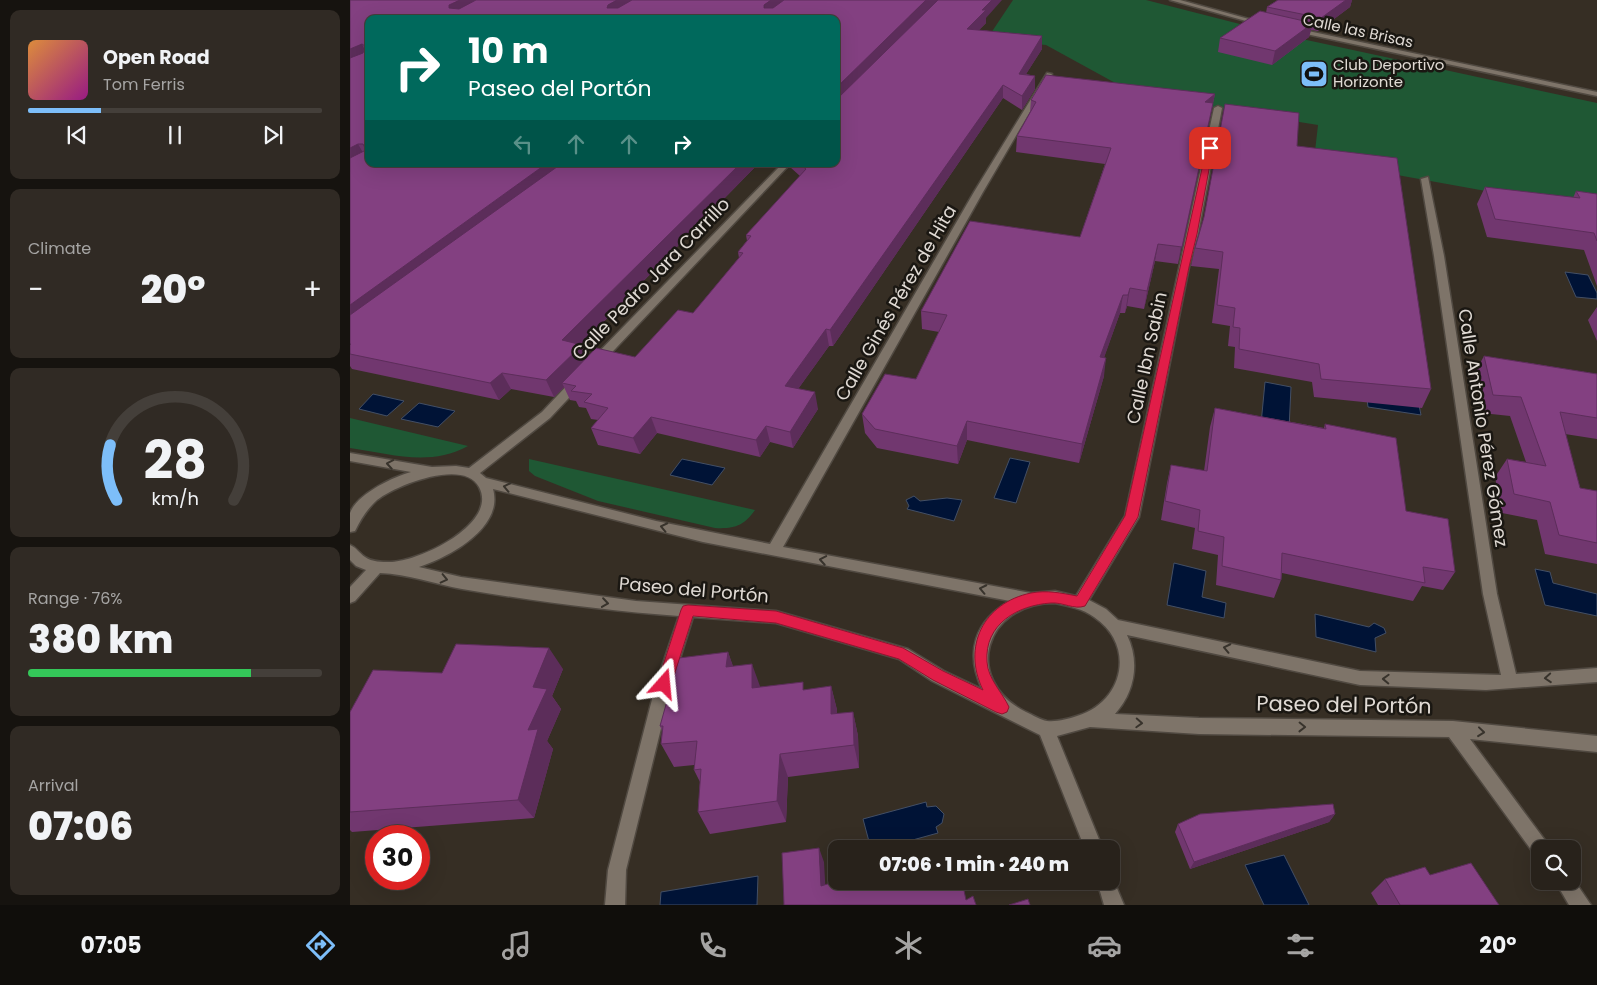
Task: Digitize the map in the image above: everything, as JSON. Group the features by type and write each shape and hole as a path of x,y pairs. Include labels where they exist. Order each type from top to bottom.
{"street":[{"path":"1173,0 1274,26"},
{"path":"1195,6 1207,0"},
{"name":"Calle las Brisas","path":"1283,28 1597,94"},
{"name":"Calle Ginés Pérez de Hita","path":"774,550 824,467 995,162 1049,74"},
{"name":"Calle Ibn Sabin","path":"1080,602 1132,517 1218,108"},
{"name":"Calle Pedro Jara Carrillo","path":"470,474 546,414 783,167"},
{"name":"Calle Antonio Pérez Gómez","path":"1425,179 1439,256 1490,594 1510,681"},
{"path":"350,457 429,471 452,470 470,474 484,482 542,495 656,526 774,550 1031,599 1055,597 1080,602 1102,614 1114,626 1126,651 1128,660 1127,677 1121,695 1108,710 1090,720 1069,727 1046,729 1002,707 988,686 980,663 982,641 992,622 1010,607 1031,599"},
{"path":"350,527 352,520 366,504 385,489 407,478 429,471"},
{"path":"397,568 439,554 458,543 472,530 482,517 488,504 488,492 484,482"},
{"name":"Paseo del Portón","path":"350,551 362,562 461,583 636,607 776,617 903,654 938,676 1002,707"},
{"path":"350,597 378,566"},
{"path":"615,905 617,870 664,684 688,610"},
{"name":"Paseo del Portón","path":"1114,626 1360,678 1486,683 1597,675"},
{"name":"Paseo del Portón","path":"1090,720 1199,726 1453,729 1597,744"},
{"path":"1046,729 1090,840"},
{"path":"1453,729 1534,840"},
{"path":"1109,890 1114,905"},
{"path":"1570,890 1581,905"}],"green space":[{"name":"Club Deportivo Horizonte","path":"1013,0 1146,0 1279,34 1597,103 1597,211 1314,160 1318,125 1139,96 1046,45 987,39"},
{"path":"350,418 468,446 439,456 425,457 396,456 350,448"},
{"path":"529,459 755,510 743,523 728,528 715,528 598,501 535,476 529,471"}],"water":[{"path":"1565,272 1588,275 1597,293 1597,299 1576,297"},
{"path":"1265,382 1291,387 1289,429 1261,424"},
{"path":"1366,391 1419,405 1421,415 1368,407"},
{"path":"373,394 404,401 387,416 359,409"},
{"path":"419,403 455,411 438,427 401,419"},
{"path":"1010,458 1030,462 1016,503 994,498"},
{"path":"682,459 725,468 712,485 670,475"},
{"path":"914,496 920,501 947,498 962,500 954,521 907,509 909,506 906,500"},
{"path":"1174,563 1206,571 1202,597 1226,603 1224,618 1167,605"},
{"path":"1535,569 1550,572 1553,583 1597,594 1597,616 1545,605"},
{"path":"1315,614 1369,627 1374,623 1384,628 1386,633 1375,638 1376,652 1316,637"},
{"path":"926,802 927,807 936,806 944,814 942,823 936,827 938,833 913,840 869,840 863,819"},
{"path":"1284,855 1309,905 1264,905 1245,865"},
{"path":"758,876 757,905 660,905 661,892"}],"building":[{"path":"350,0 460,0 449,5 449,8 459,9 476,0 617,0 608,5 607,8 618,8 632,0 771,0 764,5 764,8 773,8 784,0 926,0 840,84 840,15 365,15 365,46 362,44 350,49"},
{"path":"938,0 992,0 982,10 986,10 967,29 1042,36 1019,74 1035,76 1022,96 1003,85 830,330 826,329 785,386 815,392 790,432 766,426 756,440 651,417 633,438 591,428 608,408 584,402 592,394 571,391 576,386 562,383 596,348 635,357 678,310 693,313 743,253 738,252 751,236 746,235 806,169 804,167 840,167 840,96"},
{"path":"1278,0 1346,0 1321,18 1267,7"},
{"path":"1260,11 1313,23 1275,51 1220,38"},
{"path":"365,46 365,148 363,144 358,144 350,148 350,58 363,53"},
{"path":"1046,75 1215,94 1205,102 1213,103 1182,247 1158,244 1147,291 1130,288 1128,295 1123,295 1100,357 1106,358 1082,444 967,421 957,446 875,429 862,414 885,374 916,379 947,315 921,311 970,221 1080,237 1111,148 1017,136 1036,102 1031,100"},
{"path":"1225,104 1299,113 1297,146 1397,158 1431,389 1321,379 1319,364 1239,349 1240,328 1233,327 1235,308 1217,305 1223,252 1195,248 1204,217"},
{"path":"365,150 365,167 542,167 350,305 350,158"},
{"path":"557,167 737,167 562,340 582,345 546,380 502,373 490,383 350,354 350,315"},
{"path":"1485,187 1580,198 1576,191 1597,194 1597,241 1594,233 1495,219"},
{"path":"1484,356 1597,374 1597,418 1560,412 1580,488 1597,491 1597,543 1559,535 1550,502 1514,494 1507,459 1546,466 1521,397 1493,395"},
{"path":"1215,408 1326,429 1325,424 1396,438 1406,511 1448,519 1455,572 1423,567 1425,583 1282,553 1281,580 1222,566 1224,537 1198,531 1200,510 1165,501 1171,465 1207,471"},
{"path":"456,644 549,648 533,687 547,689 528,730 538,729 518,800 350,812 350,712 373,670 442,673"},
{"path":"728,652 726,667 752,664 752,688 803,682 803,690 831,686 831,714 853,712 854,745 780,754 777,801 698,812 701,769 694,770 697,741 661,744 663,726 660,726 679,658"},
{"path":"1333,804 1335,814 1194,862 1178,824 1200,814"},
{"path":"819,848 821,886 828,884 828,890 964,890 966,900 973,896 976,905 784,905 782,853"},
{"path":"1471,863 1499,905 1400,905 1385,879 1425,867 1430,875"},
{"path":"1028,899 1030,905 1009,905"}],"place":[{"name":"Club Deportivo Horizonte","path":"1314,74"}],"route":[{"path":"664,684 688,610 776,617 903,654 938,676 1002,707 988,686 980,663 982,641 992,622 1010,607 1031,599 1055,597 1080,602 1132,517 1210,148"}]}
